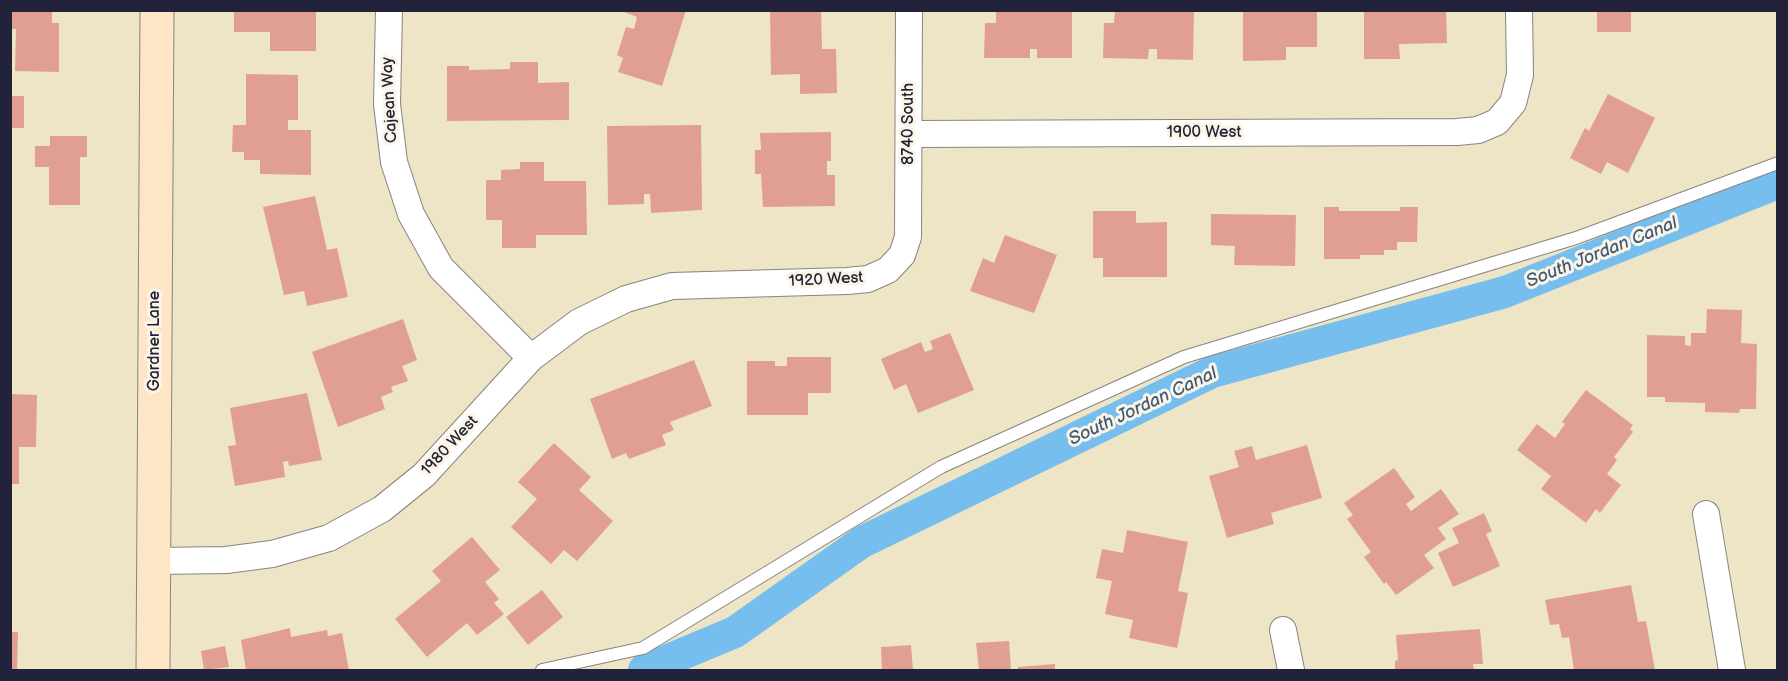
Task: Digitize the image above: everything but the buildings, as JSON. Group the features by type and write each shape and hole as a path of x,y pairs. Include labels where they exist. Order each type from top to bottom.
{"street":[{"name":"Gardner Lane","path":"153,670 157,10"},
{"name":"Cajean Way","path":"389,10 387,104 394,162 411,214 441,268 531,358"},
{"name":"8740 South","path":"908,237 909,10"},
{"name":"1900 West","path":"909,134 1457,132 1478,129 1497,122 1513,103 1520,75 1519,10"},
{"name":"1920 West","path":"723,283 868,279 888,270 902,255 908,237"},
{"name":"1980 West","path":"154,561 226,560 272,554 329,538 382,509 424,475 531,358 579,322 626,299 672,286 723,283"},
{"path":"1706,514 1732,670"},
{"path":"1283,630 1291,670"}],"lane":[{"path":"542,670 643,648 941,467 1184,357 1576,238 1778,163"}],"waterway":[{"name":"South Jordan Canal","path":"644,670 735,632 862,542 1212,372 1505,292 1778,183"}]}
